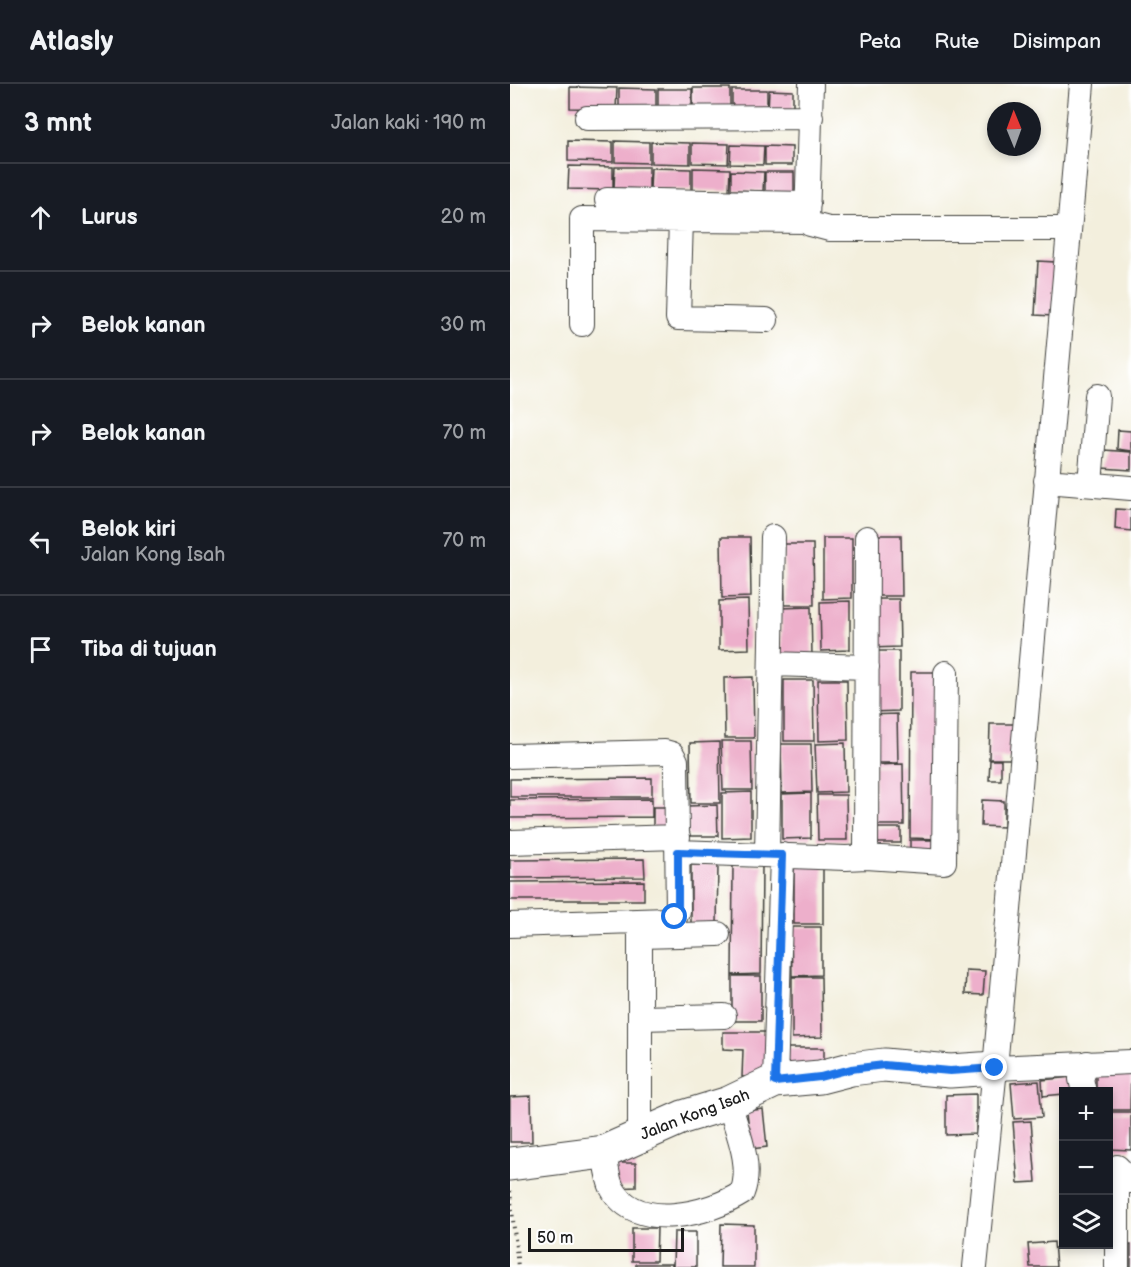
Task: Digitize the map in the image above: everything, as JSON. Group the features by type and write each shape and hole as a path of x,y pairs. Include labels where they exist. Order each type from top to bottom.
{"street":[{"path":"811,84 808,213 810,224 829,229 1069,229"},
{"path":"975,1267 995,1068 1082,84"},
{"path":"587,117 811,117"},
{"path":"607,200 808,213"},
{"path":"582,324 582,219 681,220 808,213"},
{"path":"681,220 678,318 766,320"},
{"path":"1089,484 1097,396"},
{"path":"1047,481 1131,488"},
{"path":"773,537 775,1082"},
{"path":"866,857 867,538"},
{"path":"772,664 867,667"},
{"path":"510,842 678,844 775,855 944,862 945,673"},
{"path":"510,756 669,753 675,757 676,762 678,844 678,911 677,915 672,918 510,925"},
{"path":"640,1136 640,936 718,934"},
{"path":"640,1018 724,1016"},
{"name":"Jalan Kong Isah","path":"510,1164 604,1152 683,1117 729,1103 775,1082 820,1077 851,1069 884,1065 950,1071 1131,1062"},
{"path":"1083,1087 1081,1079 1087,1063"},
{"path":"604,1152 612,1187 621,1199 632,1207 648,1214 658,1215 688,1214 719,1205 742,1193 745,1182 744,1155 729,1103"},
{"path":"1117,1267 1119,1170"}],"path":[{"path":"510,1191 518,1267"}],"building":[{"path":"570,87 617,88 616,109 570,108"},
{"path":"619,88 656,89 656,109 619,109"},
{"path":"693,88 730,88 730,110 693,110"},
{"path":"658,89 692,89 692,110 658,109"},
{"path":"732,90 767,90 767,110 732,110"},
{"path":"769,90 793,91 793,112 768,112"},
{"path":"568,141 613,142 613,162 568,161"},
{"path":"615,141 649,142 649,163 615,162"},
{"path":"651,142 690,143 690,164 651,163"},
{"path":"692,143 729,144 728,164 692,163"},
{"path":"731,145 764,146 763,165 730,164"},
{"path":"765,146 792,147 792,165 765,165"},
{"path":"569,166 613,167 613,190 568,189"},
{"path":"615,167 649,167 649,189 614,188"},
{"path":"651,168 691,169 691,190 650,189"},
{"path":"693,168 730,169 729,191 693,190"},
{"path":"731,171 764,172 763,191 731,190"},
{"path":"765,172 794,172 794,194 765,193"},
{"path":"1038,261 1055,262 1053,316 1035,315"},
{"path":"1118,430 1131,431 1131,451 1117,449"},
{"path":"1104,450 1131,452 1131,470 1102,468"},
{"path":"1116,509 1131,510 1131,531 1115,529"},
{"path":"872,535 901,535 902,596 872,596"},
{"path":"721,537 750,537 751,597 722,598"},
{"path":"823,538 852,538 852,598 823,599"},
{"path":"784,544 813,544 814,605 785,605"},
{"path":"869,599 899,599 900,647 870,648"},
{"path":"748,600 749,649 719,650 719,601"},
{"path":"850,601 850,650 821,651 820,602"},
{"path":"811,607 812,656 782,657 781,608"},
{"path":"870,651 899,651 899,711 870,712"},
{"path":"911,672 938,672 938,839 910,838"},
{"path":"753,677 754,738 725,738 724,678"},
{"path":"784,680 813,680 814,741 784,741"},
{"path":"818,680 847,680 848,740 819,741"},
{"path":"897,714 898,763 868,763 867,715"},
{"path":"990,724 1014,724 1013,759 989,759"},
{"path":"721,741 751,741 752,790 723,790"},
{"path":"719,742 720,803 691,803 690,743"},
{"path":"845,743 846,792 817,793 815,744"},
{"path":"781,744 811,744 812,792 782,793"},
{"path":"990,760 1001,760 1001,780 989,780"},
{"path":"903,764 904,825 875,825 874,765"},
{"path":"652,778 652,797 510,797 510,779"},
{"path":"751,792 751,837 722,838 722,793"},
{"path":"811,793 811,838 782,839 782,794"},
{"path":"817,795 846,795 847,840 818,840"},
{"path":"652,799 652,817 510,818 510,800"},
{"path":"982,800 1004,801 1004,827 981,826"},
{"path":"717,805 718,836 688,836 687,806"},
{"path":"653,807 668,807 668,835 653,835"},
{"path":"871,828 901,828 901,843 872,843"},
{"path":"910,840 938,840 938,858 910,859"},
{"path":"644,859 645,877 510,878 510,860"},
{"path":"823,863 823,924 794,924 794,864"},
{"path":"691,865 718,865 717,924 691,924"},
{"path":"733,865 762,865 761,974 732,975"},
{"path":"644,881 644,900 510,900 510,882"},
{"path":"791,927 821,927 821,975 792,976"},
{"path":"966,970 985,971 983,995 965,994"},
{"path":"732,976 761,976 761,1021 732,1021"},
{"path":"792,977 821,977 822,1037 792,1038"},
{"path":"723,1032 768,1032 767,1077 742,1077 743,1050 723,1049"},
{"path":"780,1048 824,1048 824,1065 779,1065"},
{"path":"1096,1071 1131,1071 1130,1110 1113,1110 1113,1087 1096,1087"},
{"path":"1073,1077 1074,1087 1059,1087 1059,1094 1043,1096 1042,1080"},
{"path":"1039,1081 1042,1117 1014,1119 1011,1083"},
{"path":"976,1094 976,1134 946,1135 946,1095"},
{"path":"531,1096 532,1142 510,1142 510,1097"},
{"path":"763,1109 767,1147 751,1149 747,1111"},
{"path":"1113,1112 1131,1112 1131,1150 1113,1149"},
{"path":"1031,1121 1036,1182 1018,1183 1013,1122"},
{"path":"614,1163 636,1163 636,1187 615,1188"},
{"path":"721,1224 754,1225 754,1267 720,1267"},
{"path":"632,1228 657,1228 656,1261 632,1261"},
{"path":"674,1232 696,1232 696,1267 673,1267"},
{"path":"1054,1242 1056,1267 1030,1267 1028,1244"},
{"path":"1120,1245 1131,1245 1131,1267 1120,1267"},
{"path":"636,1264 672,1264 672,1267 636,1267"}],"route":[{"path":"675,917 678,911 678,852 782,855 775,1082 820,1077 851,1069 884,1065 950,1071 995,1068"}]}
